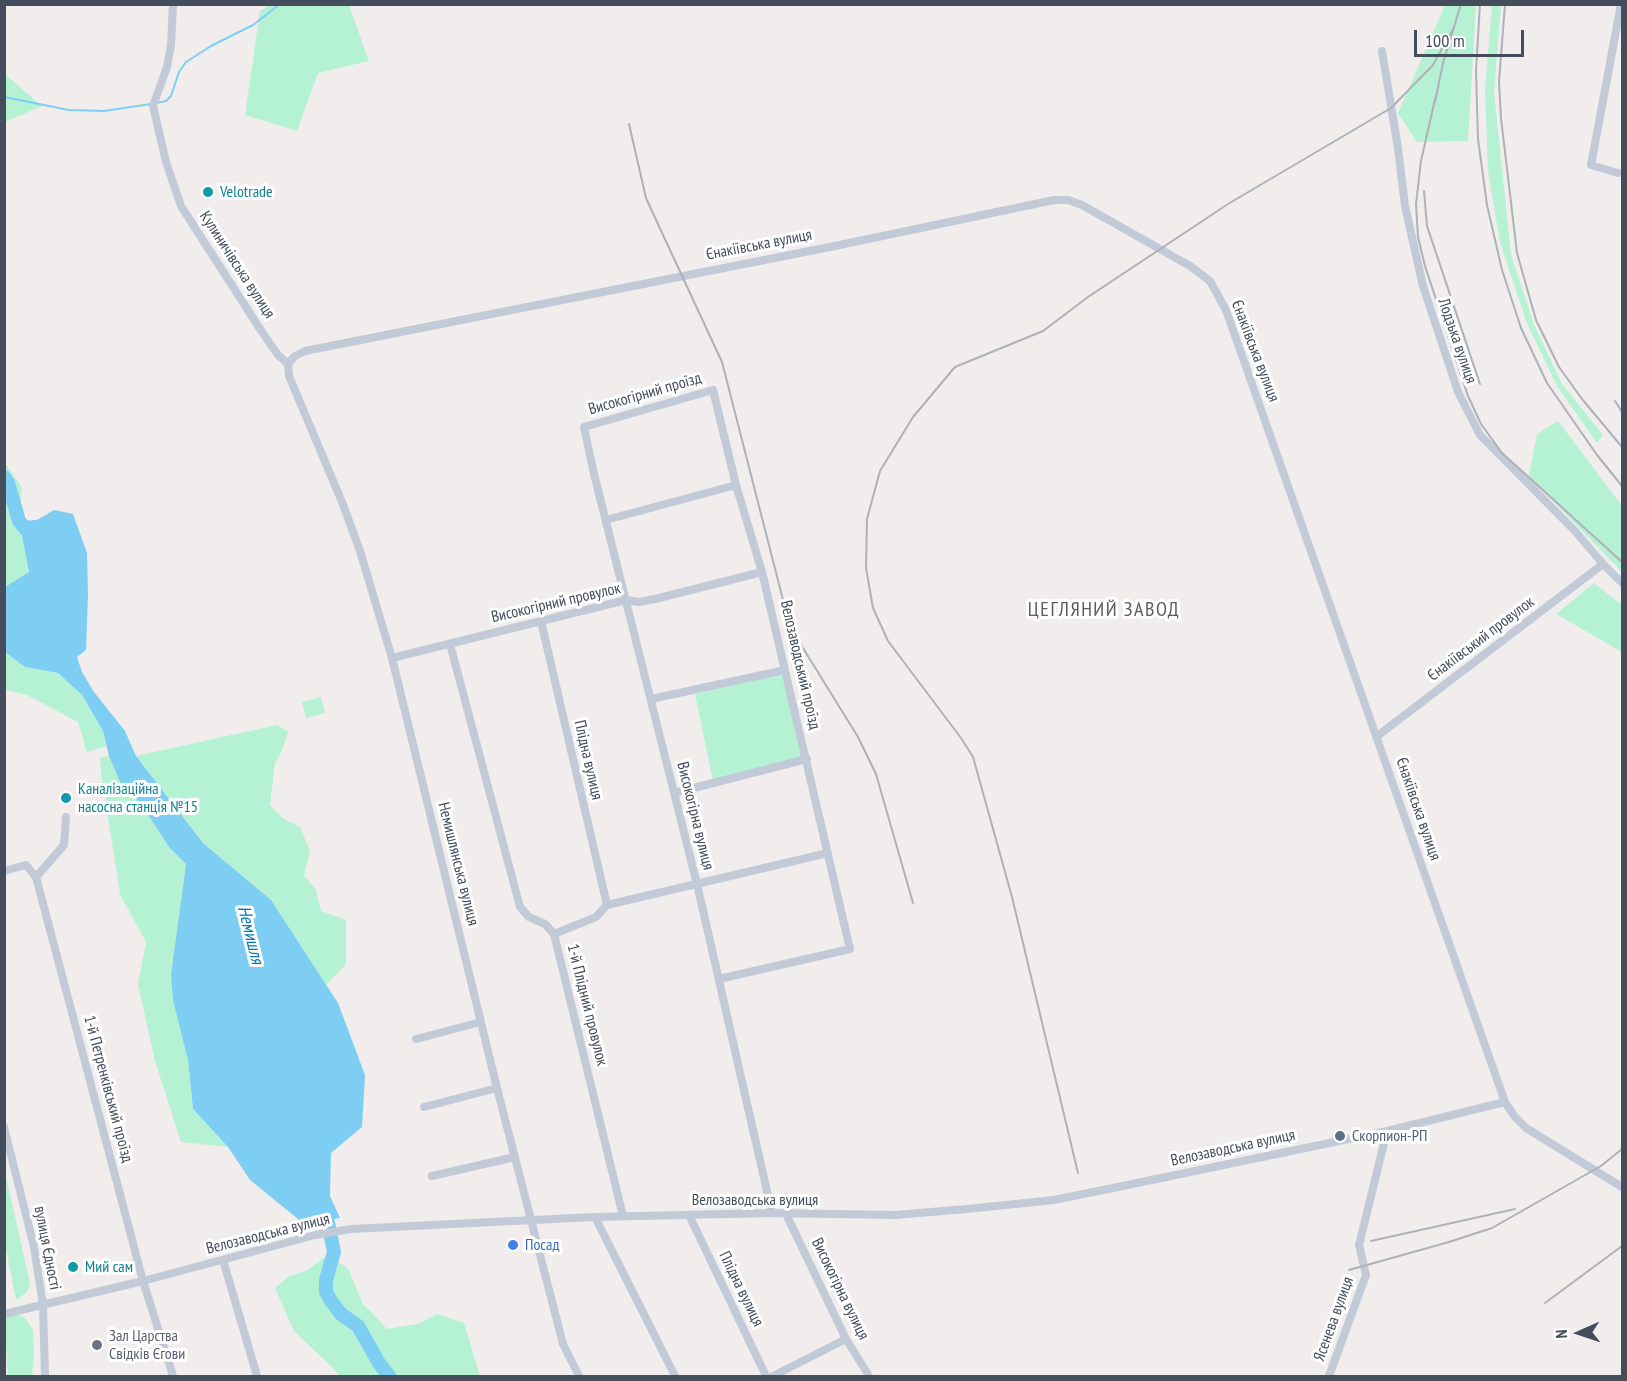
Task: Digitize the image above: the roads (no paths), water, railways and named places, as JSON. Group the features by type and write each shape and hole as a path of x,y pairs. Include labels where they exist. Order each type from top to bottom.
{"street":[{"name":"Кулиничівська вулиця","path":"173,4 171,45 167,67 154,102 166,162 181,207 278,355 288,364"},
{"path":"1618,173 1591,165 1621,4"},
{"name":"Лодзька вулиця","path":"1382,51 1405,206 1423,286 1458,392 1480,435 1575,531 1623,584"},
{"name":"Єнакіївська вулиця","path":"288,364 295,356 305,351 835,246 1053,200 1068,200 1082,205 1190,266 1210,281 1226,310 1505,1102 1526,1128 1623,1187"},
{"name":"Немишлянська вулиця","path":"288,364 289,376 360,551 392,658 497,1088 563,1344 579,1377"},
{"name":"Високогірний проїзд","path":"584,427 713,390"},
{"name":"Велозаводський проїзд","path":"713,390 736,485 762,572 850,949 719,980"},
{"name":"Високогірна вулиця","path":"584,427 697,884 772,1213"},
{"path":"606,520 736,485"},
{"name":"Єнакіївський провулок","path":"1376,737 1603,564"},
{"name":"Високогірний провулок","path":"392,658 626,600 639,602 655,599 762,572"},
{"name":"Плідна вулиця","path":"541,621 607,905"},
{"name":"1-й Плідний провулок","path":"450,644 520,907 528,917 545,924 554,934 623,1216"},
{"path":"651,699 784,670"},
{"path":"674,794 807,759"},
{"path":"4,871 26,865 36,877 64,845 66,817"},
{"path":"554,934 596,917 607,905 828,853"},
{"name":"1-й Петренківський проїзд","path":"36,877 143,1281 173,1377"},
{"path":"416,1039 481,1022"},
{"path":"424,1107 497,1088"},
{"name":"Велозаводська вулиця","path":"4,1314 143,1281 315,1235 351,1229 623,1216 772,1213 895,1215 1054,1200 1387,1131 1505,1102"},
{"name":"вулиця Єдності","path":"4,1127 34,1247 43,1305 45,1377"},
{"name":"Ясенева вулиця","path":"1329,1377 1366,1275 1359,1245 1387,1131"},
{"path":"432,1176 515,1156"},
{"name":"Високогірна вулиця","path":"786,1214 846,1339 869,1377"},
{"name":"Плідна вулиця","path":"689,1215 766,1377"},
{"path":"596,1217 675,1377"},
{"path":"223,1260 257,1377"},
{"path":"773,1377 846,1339"}],"water":[{"path":"54,510 73,514 87,553 86,650 77,657 82,672 94,692 125,731 136,756 203,843 271,900 338,1003 365,1075 362,1127 331,1153 330,1196 340,1218 303,1223 250,1180 228,1147 193,1109 188,1060 173,1000 171,974 186,864 169,847 143,807 120,782 109,756 103,731 82,695 58,673 25,667 5,652 5,587 29,572 19,521 37,520"}],"waterway":[{"path":"156,103 166,101 171,96 179,72 186,62 211,46 253,25 280,4"},
{"path":"4,97 69,110 104,111 151,104"},
{"name":"Немишля","path":"4,477 8,483 19,521 30,534"},
{"name":"Немишля","path":"318,1208 327,1218 334,1252 326,1280 326,1292 341,1314 358,1326 389,1376"}],"railway":[{"path":"1435,102 1443,63 1461,4"},
{"path":"1480,4 1476,71 1478,139 1487,205 1502,270 1521,328 1547,383 1597,455 1622,486"},
{"path":"1505,4 1499,82 1517,253 1536,320 1559,367 1622,447"},
{"path":"1078,1173 1012,897 973,757 888,641 873,608 866,568 867,519 880,471 913,417 955,367 1043,331 1088,297 1228,204 1391,108 1433,65 1453,29"},
{"path":"1436,95 1421,161 1416,204 1418,237 1425,266 1468,396 1481,424 1502,453 1622,562"},
{"path":"629,124 646,198 722,362 790,627 858,737 876,774 913,903"},
{"path":"1424,191 1427,226 1480,384"},
{"path":"1615,401 1622,412"},
{"path":"1349,1270 1492,1228 1601,1166 1622,1149"},
{"path":"1371,1241 1515,1209"},
{"path":"1545,1303 1622,1246"}],"place":[{"name":"Velotrade","path":"208,192"},
{"name":"Каналізаційна насосна станція №15","path":"66,798"},
{"name":"Скорпион-РП","path":"1340,1136"},
{"name":"Посад","path":"513,1245"},
{"name":"Мий сам","path":"73,1267"},
{"name":"Зал Царства Свідків Єгови","path":"97,1345"}],"district":[{"name":"ЦЕГЛЯНИЙ ЗАВОД","path":"1104,610"}]}
